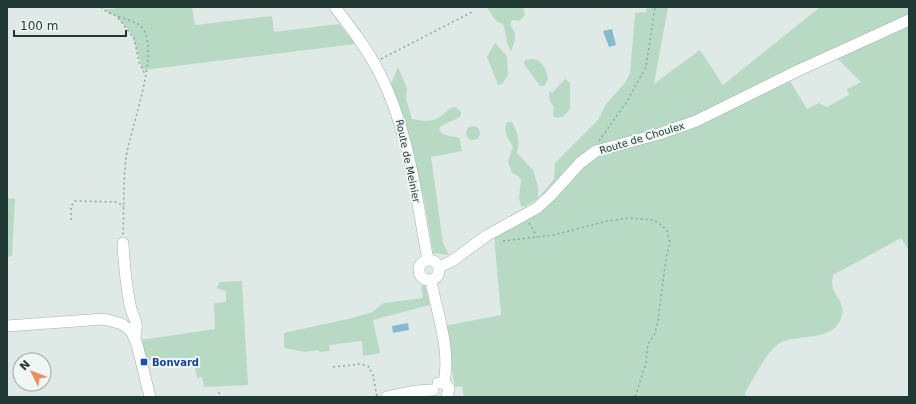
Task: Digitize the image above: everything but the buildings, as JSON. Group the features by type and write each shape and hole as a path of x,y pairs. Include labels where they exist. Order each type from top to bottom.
{"street":[{"name":"Route de Meinier","path":"335,7 374,63 387,87 402,128 428,260"},
{"name":"Route de Choulex","path":"439,267 452,261 486,236 544,202 580,162 596,151 659,134 696,121 803,68 909,20"},
{"path":"123,242 124,270 130,307 137,327 135,337 150,397"},
{"path":"428,260 435,261 439,267 439,274 431,281 423,279 419,274 421,263 428,260"},
{"path":"431,281 446,356 444,383"},
{"path":"115,321 133,313"},
{"path":"7,326 104,319 115,321 126,327 135,337"},
{"path":"387,397 416,391 434,394 436,385 444,383"},
{"path":"444,383 449,388 446,397"}],"path":[{"path":"101,7 117,17 136,23 144,29 148,48 137,116 126,158 123,242"},
{"path":"595,145 626,103 646,67 655,7"},
{"path":"374,63 474,11"},
{"path":"117,17 134,38 139,62 145,74"},
{"path":"70,220 71,206 75,201 117,202 124,207"},
{"path":"524,215 537,237"},
{"path":"503,241 554,236 607,221 629,218 654,220 667,230 670,243 666,258 658,321 654,336 648,344 646,363 635,397"},
{"path":"333,367 361,364 368,366 373,375 377,397"},
{"path":"219,392 220,397"}],"green space":[{"path":"126,7 192,7 195,25 272,16 274,32 339,24 355,44 143,70 132,34 117,17 103,10"},
{"path":"488,7 523,7 525,15 519,21 512,20 510,25 513,28 515,35 515,41 511,51 503,24 495,20"},
{"path":"645,7 668,7 654,84 700,50 723,85 820,7 909,7 909,15 684,122 601,145 546,194 538,198 554,179 555,163 598,120 606,104 625,83 630,73 635,13 645,13 647,8"},
{"path":"909,23 909,251 901,238 833,275 832,284 834,292 842,306 842,315 838,324 832,330 823,334 785,341 777,345 767,355 759,368 745,393 747,397 464,397 462,386 455,387 444,326 501,315 494,236 571,179 594,157 715,117 790,81 807,109 819,103 827,107 849,95 847,89 861,82 837,58"},
{"path":"495,43 507,56 508,75 502,84 498,85 487,57"},
{"path":"535,59 541,63 545,69 548,79 544,86 540,86 524,64 525,60"},
{"path":"398,67 407,88 406,99 412,119 425,121 434,120 450,108 455,107 461,112 461,116 439,128 441,133 448,136 458,137 460,139 462,151 431,157 443,243 449,255 433,253 426,210 416,168 405,126 391,84"},
{"path":"565,79 570,83 570,109 563,117 556,118 553,115 554,107 550,101 549,91 552,93"},
{"path":"507,122 512,122 517,133 517,153 533,170 538,187 538,199 524,207 521,206 519,198 521,180 518,176 512,173 508,162 513,146 506,135 505,129"},
{"path":"470,126 476,126 480,130 480,136 476,140 470,140 466,136 466,130"},
{"path":"7,198 15,199 12,256 7,257"},
{"path":"242,281 248,385 204,387 202,377 197,378 193,358 146,360 141,340 215,329 214,303 226,302 226,291 216,288 219,282"},
{"path":"425,285 430,305 373,320 380,353 363,356 362,341 329,345 330,351 320,352 318,350 305,352 284,348 284,333 372,312 384,303 423,298 421,286"}],"water":[{"path":"612,29 616,45 609,47 603,31"},
{"path":"408,323 409,330 393,333 392,326"}],"place":[{"name":"Bonvard","path":"144,362"}]}
